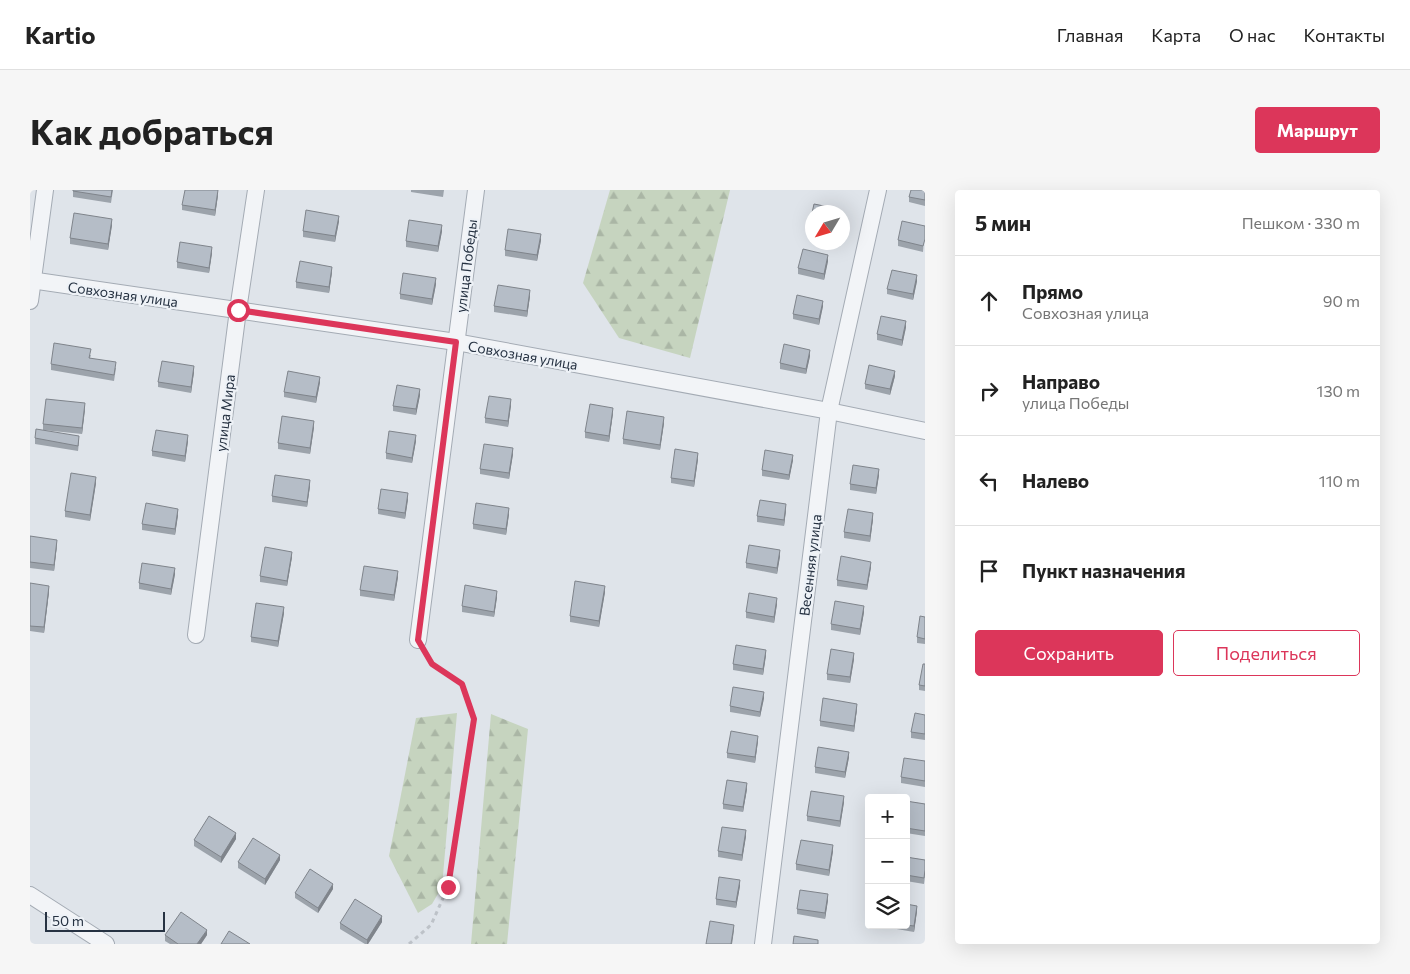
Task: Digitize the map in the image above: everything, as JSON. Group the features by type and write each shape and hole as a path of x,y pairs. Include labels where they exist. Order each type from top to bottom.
{"street":[{"path":"30,301 44,190"},
{"name":"улица Мира","path":"196,635 238,310 256,190"},
{"name":"улица Победы","path":"418,640 476,190"},
{"name":"Весенняя улица","path":"763,944 829,411 878,190"},
{"name":"Совхозная улица","path":"32,280 456,342 829,411 925,431"},
{"path":"30,895 106,944"}],"path":[{"path":"409,944 431,925 448,887 474,719 462,684 432,664 418,640"}],"green space":[{"path":"610,190 730,190 690,358 619,338 583,283"},
{"path":"457,713 442,887 432,904 418,913 389,856 416,718"},
{"path":"491,714 528,729 507,944 471,944"}],"building":[{"path":"73,190 112,190 111,197"},
{"path":"185,190 218,190 215,210 182,205"},
{"path":"911,190 925,190 925,200 909,197"},
{"path":"306,210 339,216 335,236 303,231"},
{"path":"74,213 112,219 108,244 70,238"},
{"path":"409,220 442,225 438,246 406,241"},
{"path":"902,221 925,226 923,246 898,240"},
{"path":"508,229 541,234 537,255 505,250"},
{"path":"180,242 212,247 209,268 177,262"},
{"path":"803,249 828,255 824,274 798,268"},
{"path":"300,261 332,267 329,287 296,282"},
{"path":"892,270 917,275 913,294 887,289"},
{"path":"403,273 436,278 432,299 400,294"},
{"path":"498,285 530,290 527,311 494,306"},
{"path":"797,295 823,301 819,319 793,314"},
{"path":"881,316 906,321 902,340 877,334"},
{"path":"54,343 91,349 89,358 116,362 114,375 51,364"},
{"path":"784,344 810,350 806,369 780,363"},
{"path":"162,361 194,366 191,387 158,382"},
{"path":"869,365 895,371 890,389 865,384"},
{"path":"288,371 320,377 316,397 284,392"},
{"path":"397,385 420,389 416,409 393,406"},
{"path":"489,396 511,399 508,421 485,418"},
{"path":"46,399 85,403 82,428 43,424"},
{"path":"590,404 613,408 609,436 585,432"},
{"path":"627,411 664,417 660,445 623,439"},
{"path":"282,416 314,421 310,448 278,443"},
{"path":"36,429 79,436 78,446 35,438"},
{"path":"156,430 188,435 185,456 152,451"},
{"path":"389,431 416,435 412,458 386,453"},
{"path":"484,444 513,448 509,473 480,469"},
{"path":"675,449 698,453 694,481 671,478"},
{"path":"765,450 793,455 789,475 762,470"},
{"path":"853,465 879,469 876,488 850,484"},
{"path":"71,473 96,477 90,515 65,511"},
{"path":"275,475 310,480 307,502 272,496"},
{"path":"381,489 408,493 405,513 378,509"},
{"path":"760,500 786,504 784,520 757,516"},
{"path":"146,503 178,509 175,529 142,524"},
{"path":"476,503 509,508 506,529 473,524"},
{"path":"848,509 873,513 870,536 844,532"},
{"path":"30,536 57,540 54,565 30,562"},
{"path":"749,545 780,550 777,568 746,563"},
{"path":"265,547 292,552 287,581 260,576"},
{"path":"841,556 871,562 867,585 837,580"},
{"path":"142,563 175,568 171,589 139,583"},
{"path":"364,566 398,571 394,595 360,590"},
{"path":"575,581 605,586 599,621 570,616"},
{"path":"30,583 49,586 44,627 30,626"},
{"path":"465,585 497,591 494,612 462,606"},
{"path":"749,593 777,598 774,617 746,612"},
{"path":"835,601 864,606 860,629 831,624"},
{"path":"256,603 284,607 278,641 251,637"},
{"path":"920,616 925,617 925,639 917,637"},
{"path":"736,645 766,650 763,669 733,664"},
{"path":"831,649 854,653 850,677 827,674"},
{"path":"923,664 925,664 925,686 919,685"},
{"path":"733,687 764,692 760,712 730,706"},
{"path":"823,698 857,704 854,726 820,721"},
{"path":"915,713 925,715 925,734 911,732"},
{"path":"731,731 758,736 755,757 727,753"},
{"path":"818,747 849,752 845,772 815,767"},
{"path":"904,758 925,761 925,781 901,777"},
{"path":"727,780 747,783 743,807 723,804"},
{"path":"811,791 844,796 840,821 807,816"},
{"path":"910,802 925,804 925,831 910,829"},
{"path":"209,816 236,833 221,857 194,840"},
{"path":"722,827 746,830 742,855 718,851"},
{"path":"253,838 280,855 265,879 238,862"},
{"path":"801,840 833,845 829,870 796,864"},
{"path":"910,858 925,860 924,878 910,876"},
{"path":"310,869 333,884 318,908 295,893"},
{"path":"719,877 740,880 736,902 716,899"},
{"path":"800,890 828,894 825,913 797,909"},
{"path":"355,899 382,916 367,940 340,923"},
{"path":"910,905 917,906 914,926 910,926"},
{"path":"181,912 207,930 197,944 178,944 165,935"},
{"path":"710,921 734,925 731,944 706,944"},
{"path":"229,931 250,944 221,944"},
{"path":"794,936 818,940 818,944 793,944"}],"route":[{"path":"238,310 456,342 418,640 432,664 462,684 474,719 448,887"}]}
